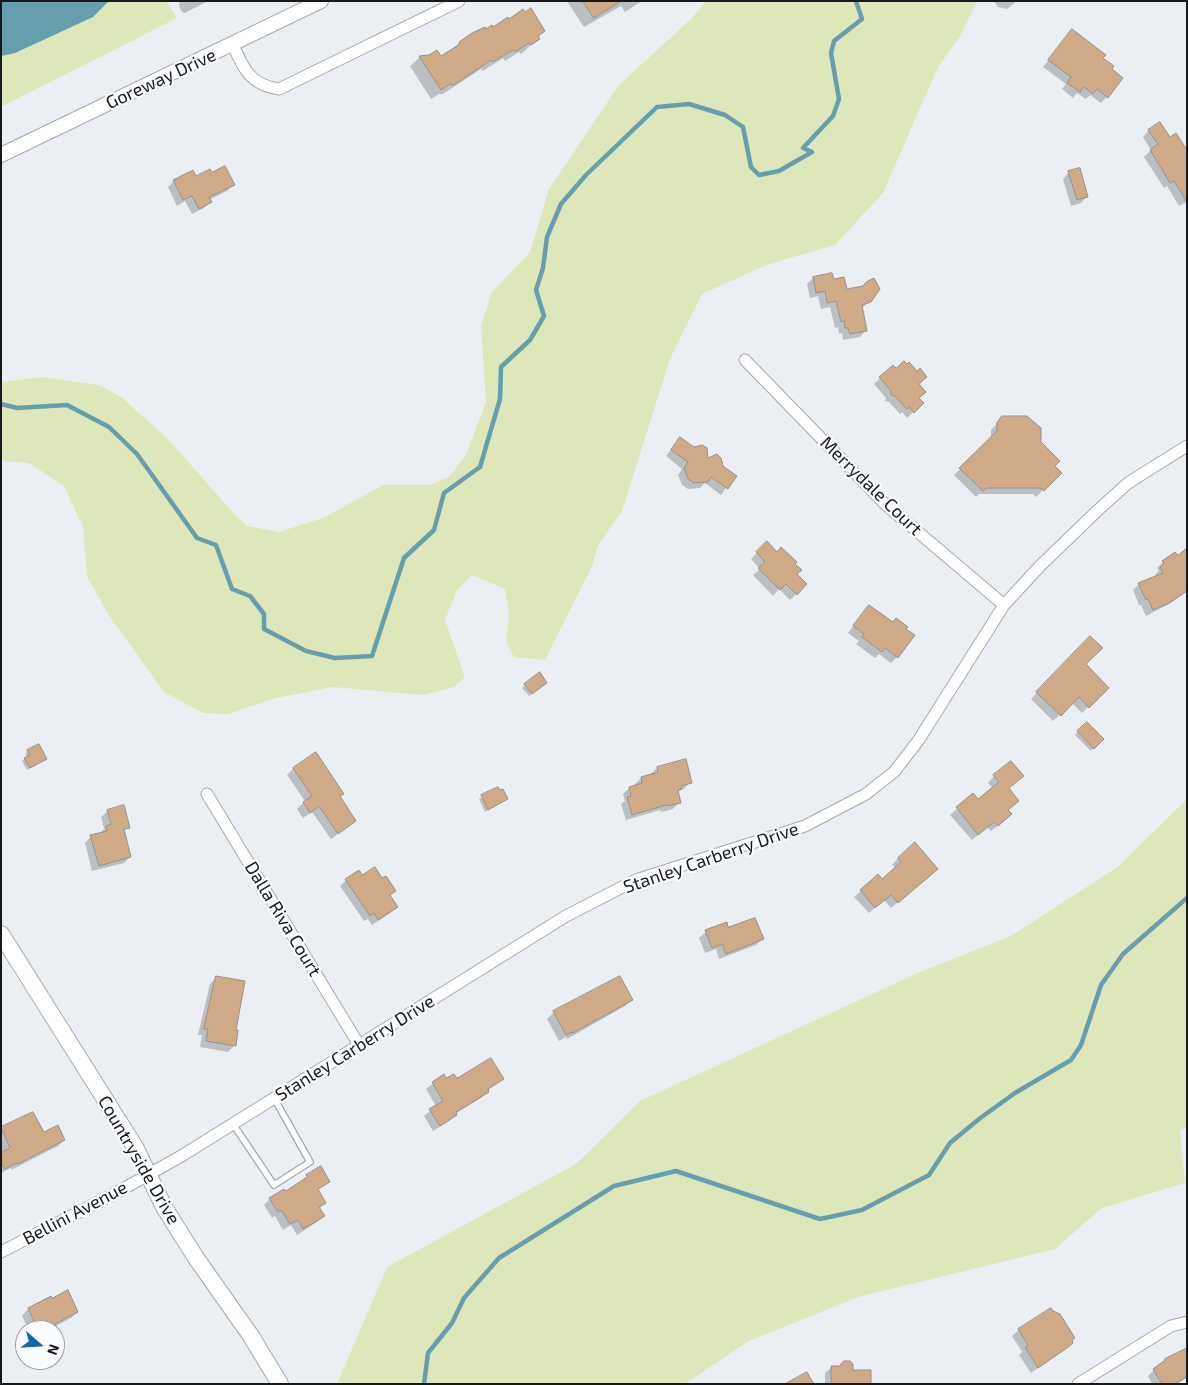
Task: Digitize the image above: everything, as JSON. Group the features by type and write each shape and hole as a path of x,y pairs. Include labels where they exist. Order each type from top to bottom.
{"main road":[{"name":"Countryside Drive","path":"1,934 135,1147 164,1207 280,1384"}],"street":[{"name":"Goreway Drive","path":"1,155 321,1"},
{"path":"233,45 242,67 248,74 256,81 268,87 279,89 459,1"},
{"name":"Merrydale Court","path":"745,360 884,504 1004,605"},
{"name":"Stanley Carberry Drive","path":"148,1174 232,1124 566,916 636,880 805,826 866,794 894,772 918,741 1004,605 1040,566 1128,483 1187,446"},
{"name":"Dalla Riva Court","path":"208,794 359,1045"},
{"name":"Bellini Avenue","path":"1,1252 148,1174"},
{"path":"1078,1384 1171,1326 1180,1322 1187,1322"}],"lane":[{"path":"232,1124 274,1185 310,1162 274,1098"}],"green space":[{"path":"1,1 167,1 177,18 1,107"},
{"path":"706,1 977,1 961,35 938,67 883,193 835,245 769,264 702,294 670,359 622,511 598,545 592,567 545,660 514,657 506,642 509,616 505,589 472,575 457,590 445,620 465,677 454,687 423,695 333,687 276,698 228,714 203,713 164,692 108,614 87,576 83,527 64,486 29,463 1,461 1,382 42,377 99,385 121,397 168,439 247,526 279,532 323,518 383,485 430,485 450,476 466,455 486,402 481,325 492,292 530,252 549,189 619,85 692,18"},
{"path":"1187,799 1187,1128 1180,1131 1185,1183 1102,1208 1055,1249 858,1297 749,1341 685,1384 337,1384 387,1267 576,1164 640,1101 920,972 1011,936 1119,866"}],"water":[{"path":"1,1 109,1 93,17 15,53 1,56"}],"building":[{"path":"583,1 621,1 594,18"},
{"path":"531,8 545,31 538,36 540,39 531,45 529,43 515,52 513,50 493,62 491,60 454,85 450,84 441,90 419,56 429,55 437,50 441,56 460,44 459,42 472,33 492,25 493,27 523,9 525,12"},
{"path":"1072,29 1106,55 1103,58 1114,66 1112,69 1123,78 1108,98 1097,89 1093,94 1084,87 1080,92 1067,83 1071,77 1048,60"},
{"path":"1160,122 1170,137 1176,133 1187,150 1187,202 1174,181 1170,183 1150,150 1158,144 1148,130"},
{"path":"225,166 235,185 209,197 212,202 199,209 192,196 183,200 173,180 193,170 196,176 210,169 212,172"},
{"path":"1080,168 1088,197 1077,200 1068,171"},
{"path":"832,273 834,279 844,277 847,289 863,286 874,278 880,289 871,302 862,305 867,331 850,334 848,328 845,328 844,321 841,322 836,301 827,303 825,291 816,293 813,277"},
{"path":"904,361 907,364 909,362 917,371 920,368 927,377 919,384 926,392 919,398 924,403 914,413 909,407 907,409 895,396 891,395 891,391 879,377 893,365 896,368"},
{"path":"1002,416 1027,416 1041,428 1041,442 1060,461 1055,466 1062,473 1044,491 1040,488 987,488 983,491 959,468 997,431 997,423"},
{"path":"680,437 694,447 702,445 707,448 708,458 717,454 721,458 723,466 737,476 728,489 711,477 708,482 694,483 688,479 684,468 688,462 671,450"},
{"path":"767,541 777,552 781,547 797,562 795,564 802,570 797,574 807,584 797,595 786,584 780,590 758,568 765,562 756,552"},
{"path":"1187,548 1187,591 1169,603 1153,610 1138,583 1163,573 1160,568 1164,563 1162,561 1175,552 1178,555"},
{"path":"869,605 893,622 896,618 908,627 906,629 915,635 898,658 885,648 882,652 862,637 864,634 853,626"},
{"path":"1090,636 1103,648 1086,664 1109,688 1089,708 1079,697 1061,716 1036,692"},
{"path":"540,672 547,683 532,694 524,684"},
{"path":"1087,722 1104,739 1094,749 1077,731"},
{"path":"39,744 47,759 30,768 24,758 30,755 27,750"},
{"path":"316,752 344,794 340,796 356,821 338,834 319,806 310,813 303,802 312,796 293,768"},
{"path":"686,759 692,783 681,786 682,789 678,790 681,803 666,805 632,815 627,797 631,796 629,787 642,783 641,777 658,772 657,767"},
{"path":"1011,761 1024,776 1009,788 1019,801 1008,810 1012,814 998,826 994,822 978,835 956,807 973,793 978,799 999,782 993,775"},
{"path":"498,787 500,790 503,789 508,799 488,810 481,795"},
{"path":"124,805 130,828 124,829 131,857 99,866 90,835 107,831 106,826 111,824 107,810"},
{"path":"915,842 938,869 898,903 891,895 875,908 860,890 878,874 882,879 901,862 898,858"},
{"path":"375,867 382,878 386,876 396,891 390,895 398,907 378,920 374,913 370,916 345,879 359,870 362,875"},
{"path":"755,918 764,939 726,954 722,944 712,948 705,930 727,922 728,927"},
{"path":"216,976 245,981 236,1030 238,1030 236,1046 206,1041 208,1029 204,1029"},
{"path":"620,976 633,1000 566,1035 553,1011"},
{"path":"491,1058 504,1079 488,1089 489,1092 456,1112 457,1115 440,1126 429,1109 443,1101 432,1082 444,1074 446,1078 454,1074 457,1078"},
{"path":"33,1112 44,1132 58,1125 65,1140 5,1169 1,1162 1,1152 10,1148 1,1127"},
{"path":"321,1166 330,1182 318,1189 326,1203 319,1207 325,1216 303,1229 298,1220 290,1224 282,1211 278,1212 269,1198 284,1189 286,1191"},
{"path":"68,1290 78,1312 63,1320 33,1320 28,1308 51,1296 52,1298"},
{"path":"1051,1308 1060,1314 1075,1338 1072,1340 1073,1343 1067,1348 1038,1368 1025,1347 1028,1345 1018,1329"},
{"path":"1187,1348 1187,1376 1175,1384 1162,1384 1153,1369 1165,1359"},
{"path":"844,1361 850,1361 853,1364 853,1370 871,1370 871,1384 831,1384 831,1366 839,1366"},
{"path":"807,1372 814,1384 785,1384"}],"waterway":[{"path":"1,404 17,408 67,405 109,427 137,454 197,538 216,545 232,589 250,596 264,614 264,629 306,651 335,658 372,656 404,558 434,530 444,493 480,467 500,399 501,367 530,340 544,316 536,290 543,268 547,237 561,204 586,175 657,107 689,104 725,115 743,127 751,167 759,175 779,171 812,152 803,148 833,116 839,99 831,53 834,41 862,19 856,1"},
{"path":"424,1384 428,1353 452,1323 464,1298 499,1258 614,1186 676,1171 820,1219 862,1210 929,1175 950,1143 979,1119 1015,1093 1071,1060 1081,1045 1101,985 1123,954 1187,898"}]}
